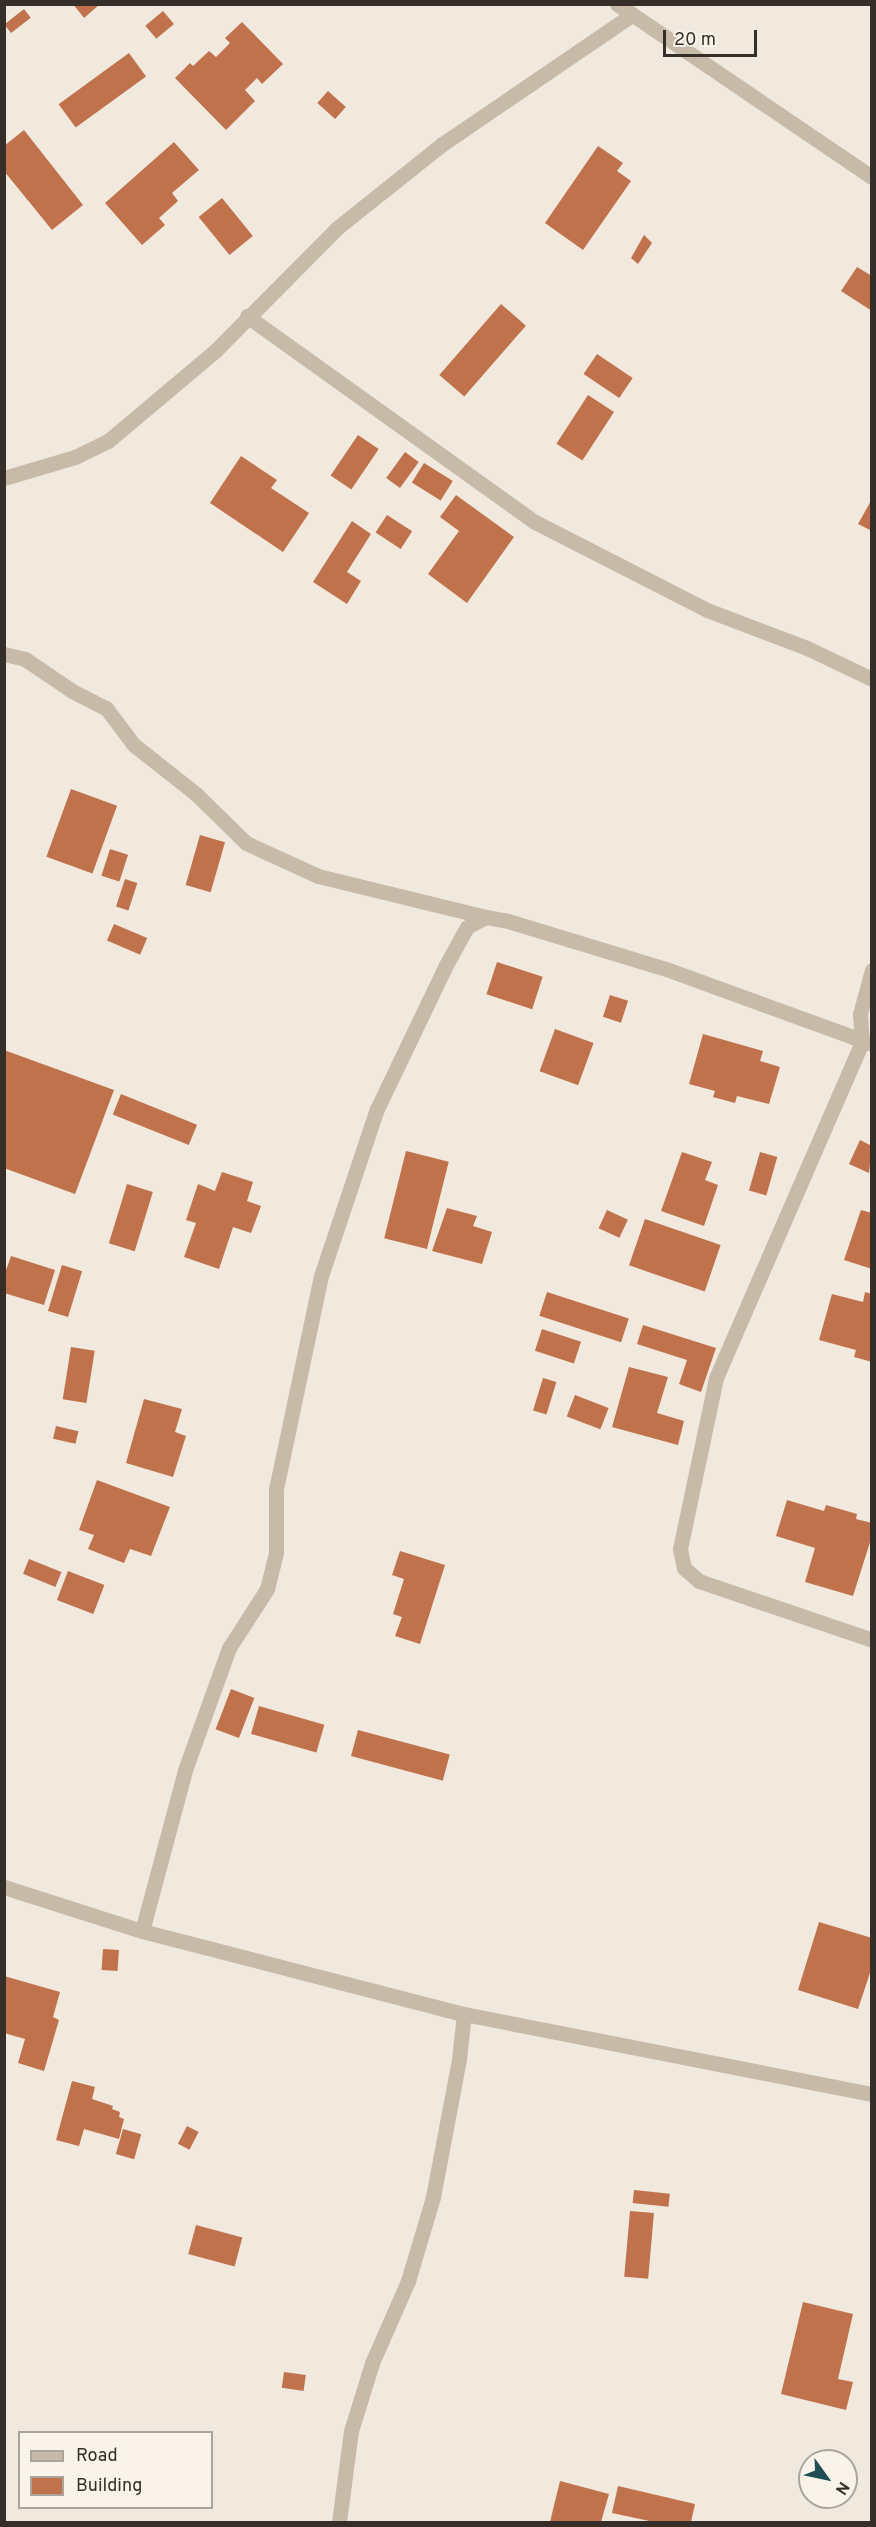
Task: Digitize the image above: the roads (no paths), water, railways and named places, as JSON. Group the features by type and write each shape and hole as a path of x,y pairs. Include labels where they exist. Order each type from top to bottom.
{"street":[{"path":"617,4 630,16 872,177"},
{"path":"4,478 75,457 108,441 216,350 247,316 337,228 441,145 630,16"},
{"path":"247,316 535,522 707,610 807,648 872,679"},
{"path":"4,654 25,659 72,691 106,708 134,745 196,794 246,843 318,876 508,921 669,970 867,1043"},
{"path":"142,1932 185,1770 229,1648 267,1589 276,1552 276,1489 321,1276 377,1109 467,927 486,917"},
{"path":"872,970 860,1014 867,1043 716,1378 680,1549 684,1568 699,1581 872,1640"},
{"path":"4,1887 142,1932 464,2014 872,2094"},
{"path":"339,2523 351,2431 372,2363 408,2281 433,2197 459,2059 464,2014"}]}
